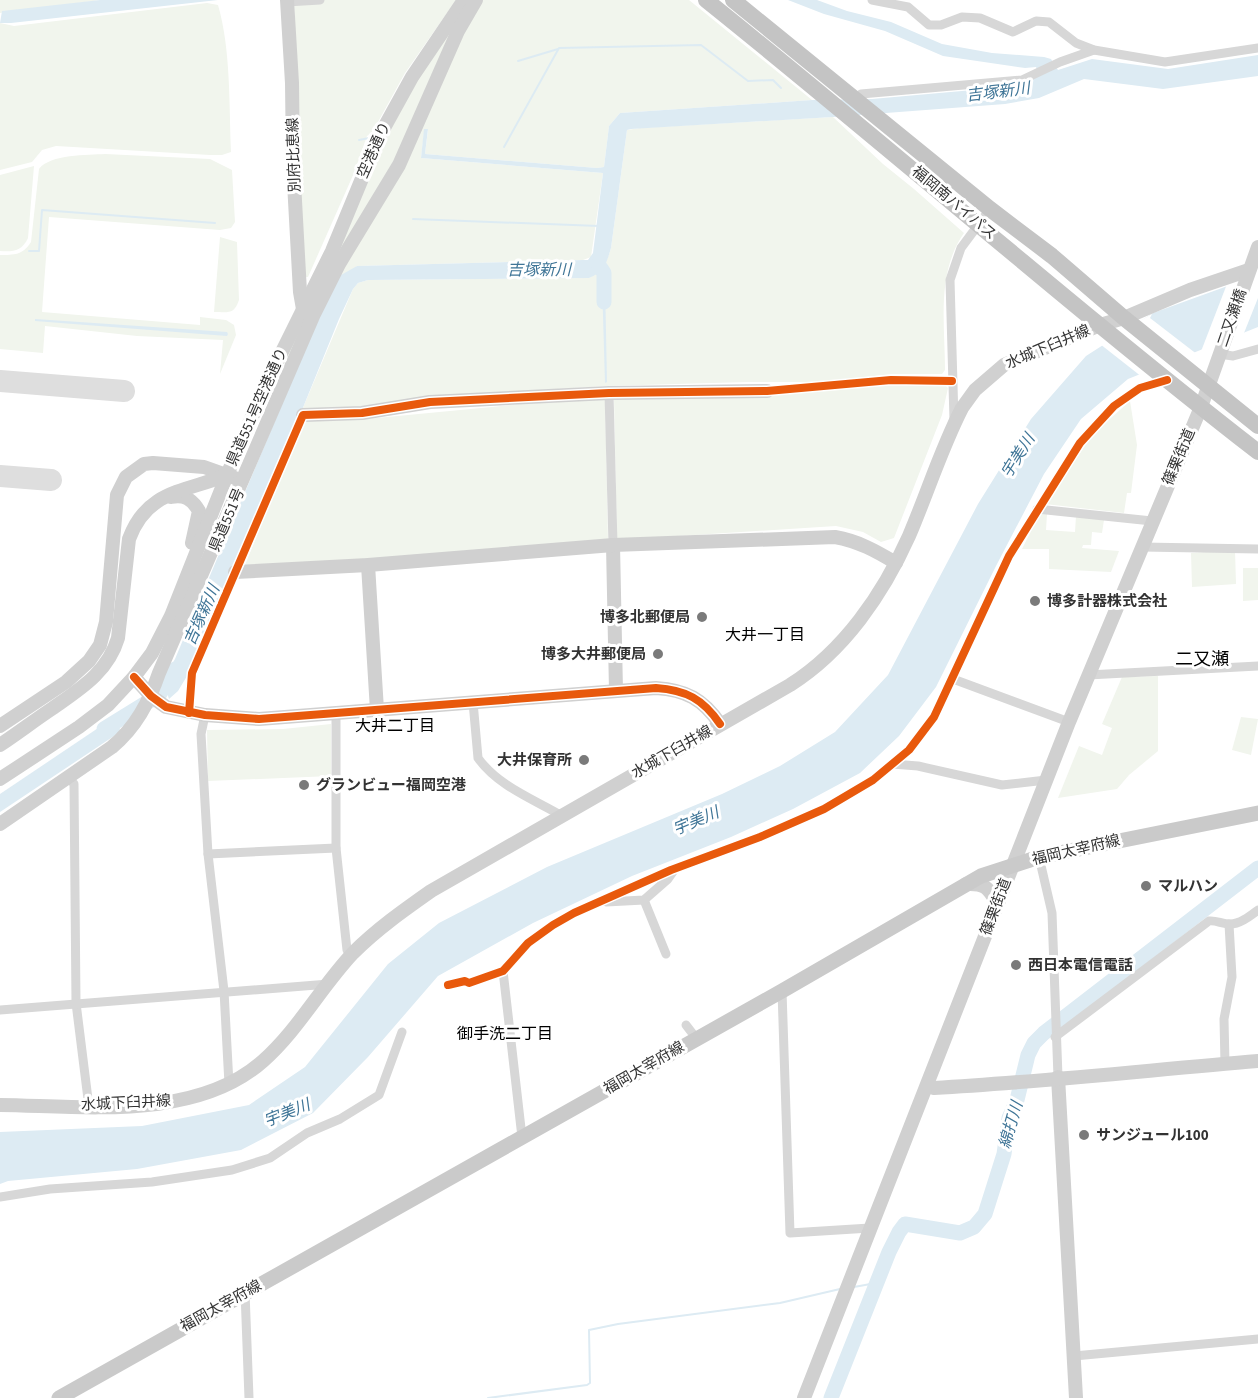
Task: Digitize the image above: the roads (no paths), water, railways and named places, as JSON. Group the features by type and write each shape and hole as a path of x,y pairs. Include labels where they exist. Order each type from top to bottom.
{"highway":[{"name":"福岡南バイパス","path":"706,0 823,94 1162,376 1258,452"},
{"name":"福岡南バイパス","path":"733,0 854,94 878,118 1052,256 1258,426"}],"main road":[{"name":"空港通り","path":"303,309 332,251 390,114 464,0"},
{"name":"県道551号","path":"0,824 69,778 127,735 139,718 147,692 159,673 339,264 399,165 458,32 476,0"},
{"name":"別府比恵線","path":"287,1 292,83 293,164 300,292 303,309"},
{"name":"二又瀬橋","path":"1209,385 1258,247"},
{"name":"水城下臼井線","path":"0,1105 144,1106 174,1102 229,1084 262,1062 294,1028 352,954 402,911 431,891 804,676 834,651 861,618 896,563 954,423 975,390 1004,365 1106,330 1190,290 1247,276"},
{"name":"県道551号空港通り","path":"0,779 108,705 134,677 161,637 267,382 303,309"},
{"name":"篠栗街道","path":"804,1398 1069,722 1209,385"},
{"path":"303,415 362,413 430,402 609,393 767,391"},
{"path":"0,726 66,682 88,661 100,645 106,622 117,495 126,477 144,464 153,463 204,466 243,481"},
{"path":"0,745 79,690 102,669 112,653 118,638 129,538 138,522 159,498 227,475"},
{"path":"159,498 177,495 187,497 194,502 199,511 185,580"},
{"path":"235,572 368,565 612,545 835,537 849,539 869,547 896,563"},
{"path":"612,545 616,691"},
{"path":"368,565 377,710"},
{"path":"134,677 147,692 166,707 205,715 281,719 656,688 675,689 704,704 720,724"},
{"name":"福岡太宰府線","path":"59,1398 782,991 981,876 1039,857 1258,813"},
{"path":"966,884 980,883 998,904"},
{"path":"927,1086 934,1088 1002,1084 1058,1077 1258,1061"},
{"path":"1058,1077 1076,1398"}],"street":[{"path":"287,1 320,0"},
{"path":"872,0 908,7 929,25 941,25 962,17 980,18 1013,32 1036,21 1048,22 1076,43 1094,50 1165,62 1258,48"},
{"path":"854,94 1022,80 1060,62 1094,50"},
{"path":"954,423 950,280 961,248 990,209"},
{"path":"1219,354 1233,356 1258,349"},
{"path":"448,985 465,981 469,983 503,971 528,943 553,925 598,903 675,869 760,837 824,809 873,780 909,750 934,717 1009,556 1080,443 1114,406 1162,376"},
{"path":"767,391 891,380 952,381"},
{"path":"609,393 612,545"},
{"path":"189,713 192,673 303,415"},
{"path":"1037,509 1152,521"},
{"path":"1142,547 1258,549"},
{"path":"1088,675 1258,666"},
{"path":"953,678 1069,722"},
{"path":"473,702 478,758 483,765 495,778 562,816"},
{"path":"336,713 336,848 347,950 352,954"},
{"path":"205,715 201,734 208,854 224,992 229,1084"},
{"path":"892,764 918,766 1002,785 1046,780"},
{"path":"69,778 74,784 76,1003 89,1107"},
{"path":"208,854 336,848"},
{"path":"1039,857 1052,914 1058,1077"},
{"path":"598,903 644,900 668,879 675,869"},
{"path":"644,900 666,954"},
{"path":"1055,1033 1209,921 1217,920 1229,924 1245,920 1258,910"},
{"path":"1225,1064 1224,1019 1232,977 1229,924"},
{"path":"503,971 522,1137"},
{"path":"0,1010 329,984"},
{"path":"782,991 790,1233 870,1228"},
{"path":"686,1025 696,1038"},
{"path":"0,1197 50,1189 175,1179 232,1170 270,1158 307,1133 340,1119 379,1095 402,1032"},
{"path":"245,1292 249,1398"},
{"path":"1074,1356 1258,1339"}],"water":[{"path":"100,0 218,0 0,23 2,11"},
{"path":"788,0 817,0 847,11 891,22 942,44 992,53 1044,57 1051,59 1058,70 1092,59 1168,69 1258,55 1258,76 1163,89 1084,79 1039,98 1005,104 631,129 627,130 611,248 604,266 594,276 589,278 368,280 358,283 339,319 190,671 178,691 169,699 163,680 175,659 308,342 341,275 357,266 588,260 593,253 603,173 421,158 424,129 428,129 425,154 597,168 604,167 609,126 620,113 812,100 872,99 1018,86 1039,76 1036,67 1025,68 943,56 885,31 824,14"},
{"name":"宇美川","path":"1258,275 1258,327 1128,379 1081,419 1044,474 936,687 899,736 860,773 793,809 731,837 632,876 533,923 438,976 368,1057 313,1113 241,1150 137,1169 8,1181 0,1184 0,1132 142,1126 249,1105 305,1067 388,964 439,923 547,867 722,794 780,766 835,732 888,675 978,504 1031,419 1086,356 1153,313"},
{"path":"605,281 607,382 605,383 602,282"},
{"path":"35,319 227,332 228,334 227,336 35,321"},
{"path":"119,714 120,732 0,812 0,794"}],"waterway":[{"path":"504,147 559,48 701,45 748,81 773,80 781,88"},
{"path":"518,61 558,49"},
{"path":"359,140 374,137"},
{"path":"29,251 39,251 42,210 215,223"},
{"path":"413,219 599,226"},
{"path":"598,264 604,273 604,302"},
{"path":"602,270 604,282"},
{"name":"吉塚新川","path":"104,729 159,695 175,669"},
{"name":"綿打川","path":"831,1398 889,1252 905,1224 960,1233 974,1227 985,1214 1004,1154 1009,1118 1017,1100 1028,1055 1034,1043 1258,868"},
{"path":"854,1287 876,1283"},
{"path":"488,1398 590,1383 589,1330 618,1324 780,1303 840,1289"}],"place":[{"name":"博多計器株式会社","path":"1035,601"},
{"name":"博多北郵便局","path":"702,617"},
{"name":"博多大井郵便局","path":"658,654"},
{"name":"大井保育所","path":"584,760"},
{"name":"グランビュー福岡空港","path":"304,785"},
{"name":"マルハン","path":"1146,886"},
{"name":"西日本電信電話","path":"1016,965"},
{"name":"サンジュール100","path":"1084,1135"}],"district":[{"name":"大井一丁目","path":"765,635"},
{"name":"二又瀬","path":"1202,659"},
{"name":"大井二丁目","path":"395,726"},
{"name":"御手洗二丁目","path":"505,1034"}]}
